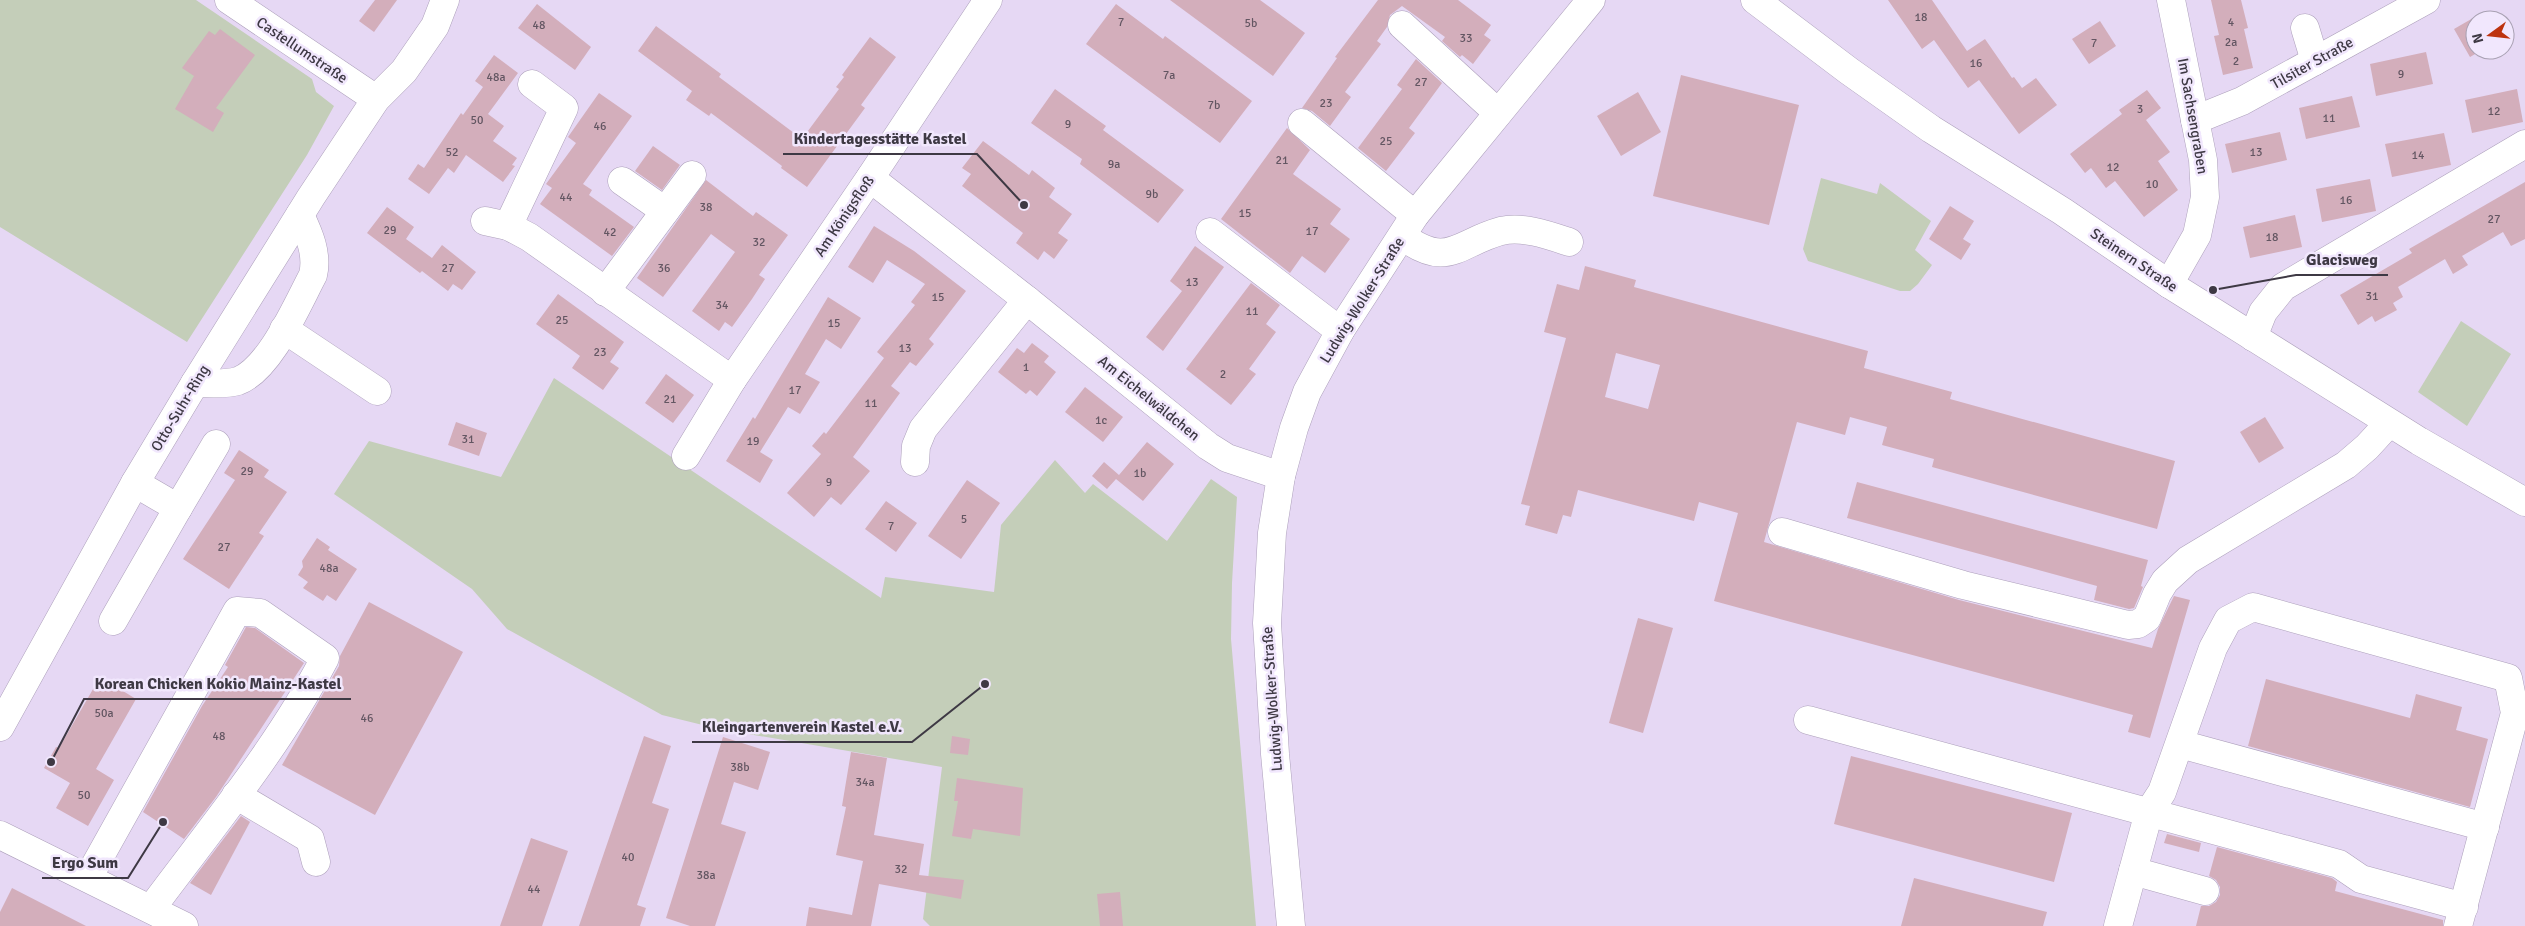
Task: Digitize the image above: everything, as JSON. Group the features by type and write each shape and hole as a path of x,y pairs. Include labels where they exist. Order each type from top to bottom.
{"street":[{"name":"Castellumstraße","path":"229,0 376,99"},
{"name":"Otto-Suhr-Ring","path":"376,99 390,61 426,11 437,0"},
{"name":"Otto-Suhr-Ring","path":"0,726 195,383 300,215 376,99 404,71 435,26 446,0"},
{"name":"Am Königsfloß","path":"686,456 732,380 870,178 988,0"},
{"name":"Ludwig-Wolker-Straße","path":"1291,926 1275,754 1267,623 1272,533 1281,476 1294,428 1308,392 1340,331 1408,225 1591,0"},
{"name":"Steinern Straße","path":"1755,0 1930,129 2062,211 2169,284 2389,423 2525,502"},
{"name":"Im Sachsengraben","path":"2169,284 2190,250 2203,215 2205,179 2172,0"},
{"name":"Tilsiter Straße","path":"2195,120 2242,101 2426,0"},
{"path":"1402,25 1498,113"},
{"path":"2305,28 2314,61"},
{"path":"532,84 564,108 496,223 529,237 604,292 732,380"},
{"path":"1302,123 1408,225 1419,249 1436,253 1455,250 1502,231 1516,230 1542,233 1569,242"},
{"path":"2253,337 2263,312 2283,287 2525,144"},
{"path":"604,292 692,175"},
{"name":"Am Eichelwäldchen","path":"870,178 1027,300 1208,446 1227,458 1281,476"},
{"path":"622,181 665,211"},
{"path":"195,383 230,382 247,376 258,368 284,328 313,275 315,266 310,236 300,215"},
{"path":"1210,232 1340,331"},
{"path":"915,462 916,446 923,429 1027,300"},
{"path":"284,328 376,391"},
{"path":"1782,532 1963,585 2128,625 2138,624 2147,618 2157,594 2165,581 2188,560 2346,465 2367,447 2389,423"},
{"path":"113,622 216,444"},
{"path":"136,484 178,508"},
{"path":"1808,720 2148,812 2339,864 2360,879 2461,916 2485,827 2520,715 2508,678 2253,607 2228,620 2213,648 2162,792 2148,812 2118,926"},
{"path":"88,878 237,610 260,612 325,658 307,692 236,795 151,910"},
{"path":"2180,744 2485,827"},
{"path":"236,795 310,839 316,862"},
{"path":"0,835 184,926"},
{"path":"2132,871 2205,891"}],"green space":[{"path":"0,0 196,0 312,79 316,92 334,106 307,155 187,342 0,227"},
{"path":"1821,178 1877,194 1880,183 1931,221 1915,250 1932,265 1918,284 1910,291 1900,291 1808,261 1803,249"},
{"path":"2461,321 2511,354 2467,426 2418,392"},
{"path":"554,378 881,598 885,577 994,592 1001,525 1055,460 1085,493 1093,484 1167,541 1211,479 1237,497 1231,639 1256,926 930,926 923,919 942,767 719,729 662,715 507,629 472,589 334,494 369,441 501,477"}],"building":[{"path":"375,0 397,0 374,32 359,21"},
{"path":"1170,0 1260,0 1305,33 1273,76"},
{"path":"1378,0 1458,0 1491,25 1484,35 1491,40 1473,64 1462,55 1460,57 1442,41 1445,37 1402,6 1390,15 1387,27 1377,41 1381,44 1345,92 1351,97 1330,126 1312,111 1302,108 1337,58 1335,57"},
{"path":"1888,0 1932,0 1967,51 1985,39 2012,78 2014,77 2022,88 2036,78 2057,105 2019,134 1979,80 1968,88 1934,40 1922,49"},
{"path":"2211,0 2241,0 2248,28 2244,29 2253,68 2223,75 2214,36 2219,35"},
{"path":"537,4 591,47 575,70 518,28"},
{"path":"1116,4 1163,39 1165,36 1252,101 1220,143 1086,44"},
{"path":"2100,21 2116,46 2089,64 2072,39"},
{"path":"2465,23 2465,48 2454,29"},
{"path":"656,26 721,74 719,77 802,139 839,89 836,87 844,77 842,75 870,37 896,57 861,105 865,108 807,187 711,113 709,116 686,100 692,91 638,51"},
{"path":"220,29 255,55 216,108 224,113 213,132 175,109 194,76 182,68 209,31 215,35"},
{"path":"2426,52 2433,84 2376,96 2370,64"},
{"path":"494,55 518,73 488,114 504,126 493,141 517,158 512,165 515,166 503,182 466,155 454,173 448,168 429,194 408,179 418,164 424,168 461,113 463,115 483,87 475,81"},
{"path":"1416,59 1442,83 1409,128 1415,133 1386,171 1358,148 1402,89 1397,85"},
{"path":"1681,75 1799,105 1769,225 1653,196"},
{"path":"1055,89 1106,126 1103,130 1184,190 1158,223 1080,164 1082,159 1031,123"},
{"path":"2517,89 2523,122 2472,133 2465,100"},
{"path":"2147,90 2161,108 2146,120 2170,152 2158,161 2178,190 2144,217 2115,181 2106,188 2091,168 2085,173 2070,154 2122,114 2119,110"},
{"path":"1638,92 1661,132 1621,156 1597,116"},
{"path":"599,93 632,116 583,184 592,190 589,195 634,227 612,256 540,204 552,188 546,184 576,143 568,137"},
{"path":"2352,96 2360,127 2306,139 2299,108"},
{"path":"1287,128 1310,150 1293,174 1341,209 1330,224 1350,239 1325,273 1302,256 1290,273 1221,219"},
{"path":"2280,132 2287,160 2232,173 2225,144"},
{"path":"2444,133 2451,165 2392,177 2385,144"},
{"path":"983,141 1029,175 1032,170 1055,188 1049,197 1072,214 1058,233 1068,240 1054,259 1044,251 1038,260 1016,243 1023,233 962,186 971,174 962,168"},
{"path":"653,146 680,165 662,190 635,171"},
{"path":"2370,179 2376,211 2322,222 2316,189"},
{"path":"706,180 753,216 756,212 788,235 759,275 765,279 732,327 725,322 719,331 692,311 735,252 711,234 663,297 637,278"},
{"path":"2525,182 2525,239 2511,246 2503,232 2462,256 2468,265 2453,274 2445,259 2398,287 2403,297 2393,303 2397,310 2375,322 2372,316 2358,325 2340,295 2412,253 2409,249"},
{"path":"1950,206 1974,221 1963,239 1971,244 1961,260 1929,239"},
{"path":"387,207 414,227 406,239 432,258 442,245 476,272 462,290 453,284 448,291 422,271 420,273 367,233"},
{"path":"2295,215 2302,247 2250,258 2243,227"},
{"path":"874,226 914,251 966,291 929,339 934,344 916,366 910,362 891,386 900,393 853,457 870,471 841,505 831,497 814,517 787,493 821,454 812,446 824,432 826,434 884,358 877,352 915,305 911,302 925,284 887,260 873,283 848,267"},
{"path":"1195,246 1224,267 1163,351 1146,337 1182,291 1170,281"},
{"path":"1585,266 1636,280 1634,287 1868,351 1864,368 1952,392 1950,399 2175,461 2157,529 1932,467 1934,459 1882,445 1887,427 1850,417 1845,435 1797,422 1764,542 1959,600 2152,648 2158,629 2174,596 2190,600 2150,738 2128,732 2133,715 1714,601 1738,513 1699,502 1694,521 1578,490 1571,517 1563,515 1557,534 1525,525 1530,506 1521,504 1566,338 1544,332 1557,284 1579,290","holes":["1616,353 1660,365 1648,409 1605,397"]},
{"path":"1251,283 1280,305 1266,324 1276,332 1249,369 1256,374 1231,405 1186,369"},
{"path":"558,294 624,342 610,362 619,368 603,390 572,368 580,356 536,324"},
{"path":"828,297 861,318 841,349 826,339 805,374 820,382 800,414 788,407 760,452 773,460 760,483 726,461 753,417 755,419"},
{"path":"1032,343 1049,356 1044,362 1056,372 1037,396 1030,390 1026,394 998,372 1017,348 1024,353"},
{"path":"666,374 694,395 673,423 645,403"},
{"path":"1085,387 1123,417 1103,442 1065,412"},
{"path":"2265,417 2284,448 2259,463 2240,432"},
{"path":"456,422 487,433 479,456 448,445"},
{"path":"1147,442 1174,464 1143,501 1116,479 1107,489 1092,476 1104,462 1119,475"},
{"path":"239,450 269,470 264,477 287,492 259,533 264,536 229,589 183,559 235,480 224,473"},
{"path":"967,480 1000,503 961,559 928,536"},
{"path":"1857,482 2148,560 2141,586 2143,587 2134,608 2129,609 2094,600 2097,586 1847,518"},
{"path":"886,501 917,523 896,552 865,529"},
{"path":"317,538 330,547 328,550 357,569 336,601 327,595 323,601 303,588 308,582 298,575 303,567 302,561"},
{"path":"369,602 463,652 375,815 282,765 339,666 340,656"},
{"path":"1638,618 1673,628 1643,733 1609,723"},
{"path":"246,627 255,628 304,663 216,797 184,839 143,812 202,706 228,667 225,665"},
{"path":"100,677 136,699 96,769 114,780 88,826 56,808 70,783 44,768 56,747 59,748"},
{"path":"2266,679 2410,718 2416,694 2462,707 2456,730 2488,739 2470,807 2248,746"},
{"path":"644,736 671,746 652,803 669,809 637,905 646,908 640,926 579,926"},
{"path":"952,736 970,739 968,755 950,753"},
{"path":"723,737 770,752 758,790 734,782 721,824 746,832 715,926 690,926 666,918"},
{"path":"851,752 887,758 874,835 924,844 919,875 964,880 961,899 879,884 871,926 806,926 809,907 852,915 863,861 836,855 846,807 842,806"},
{"path":"1851,756 2072,813 2054,882 1834,824"},
{"path":"957,778 1023,788 1020,836 973,829 971,839 952,836 958,801 954,801"},
{"path":"241,816 250,822 211,895 190,883"},
{"path":"2167,834 2201,843 2199,852 2164,843"},
{"path":"531,838 568,851 542,926 500,926"},
{"path":"2217,847 2332,878 2337,882 2335,891 2443,920 2443,926 2196,926 2201,906 2209,906 2216,902 2220,895 2220,887 2216,880 2209,876"},
{"path":"1914,878 2047,912 2043,926 1901,926"},
{"path":"12,888 86,926 0,926 0,912"},
{"path":"1120,892 1123,926 1100,926 1097,894"}],"place":[{"name":"Kindertagesstätte Kastel","path":"1024,205"},
{"name":"Glacisweg","path":"2213,290"},
{"name":"Kleingartenverein Kastel e.V.","path":"985,684"},
{"name":"Korean Chicken Kokio Mainz-Kastel","path":"51,762"},
{"name":"Ergo Sum","path":"163,822"}]}
